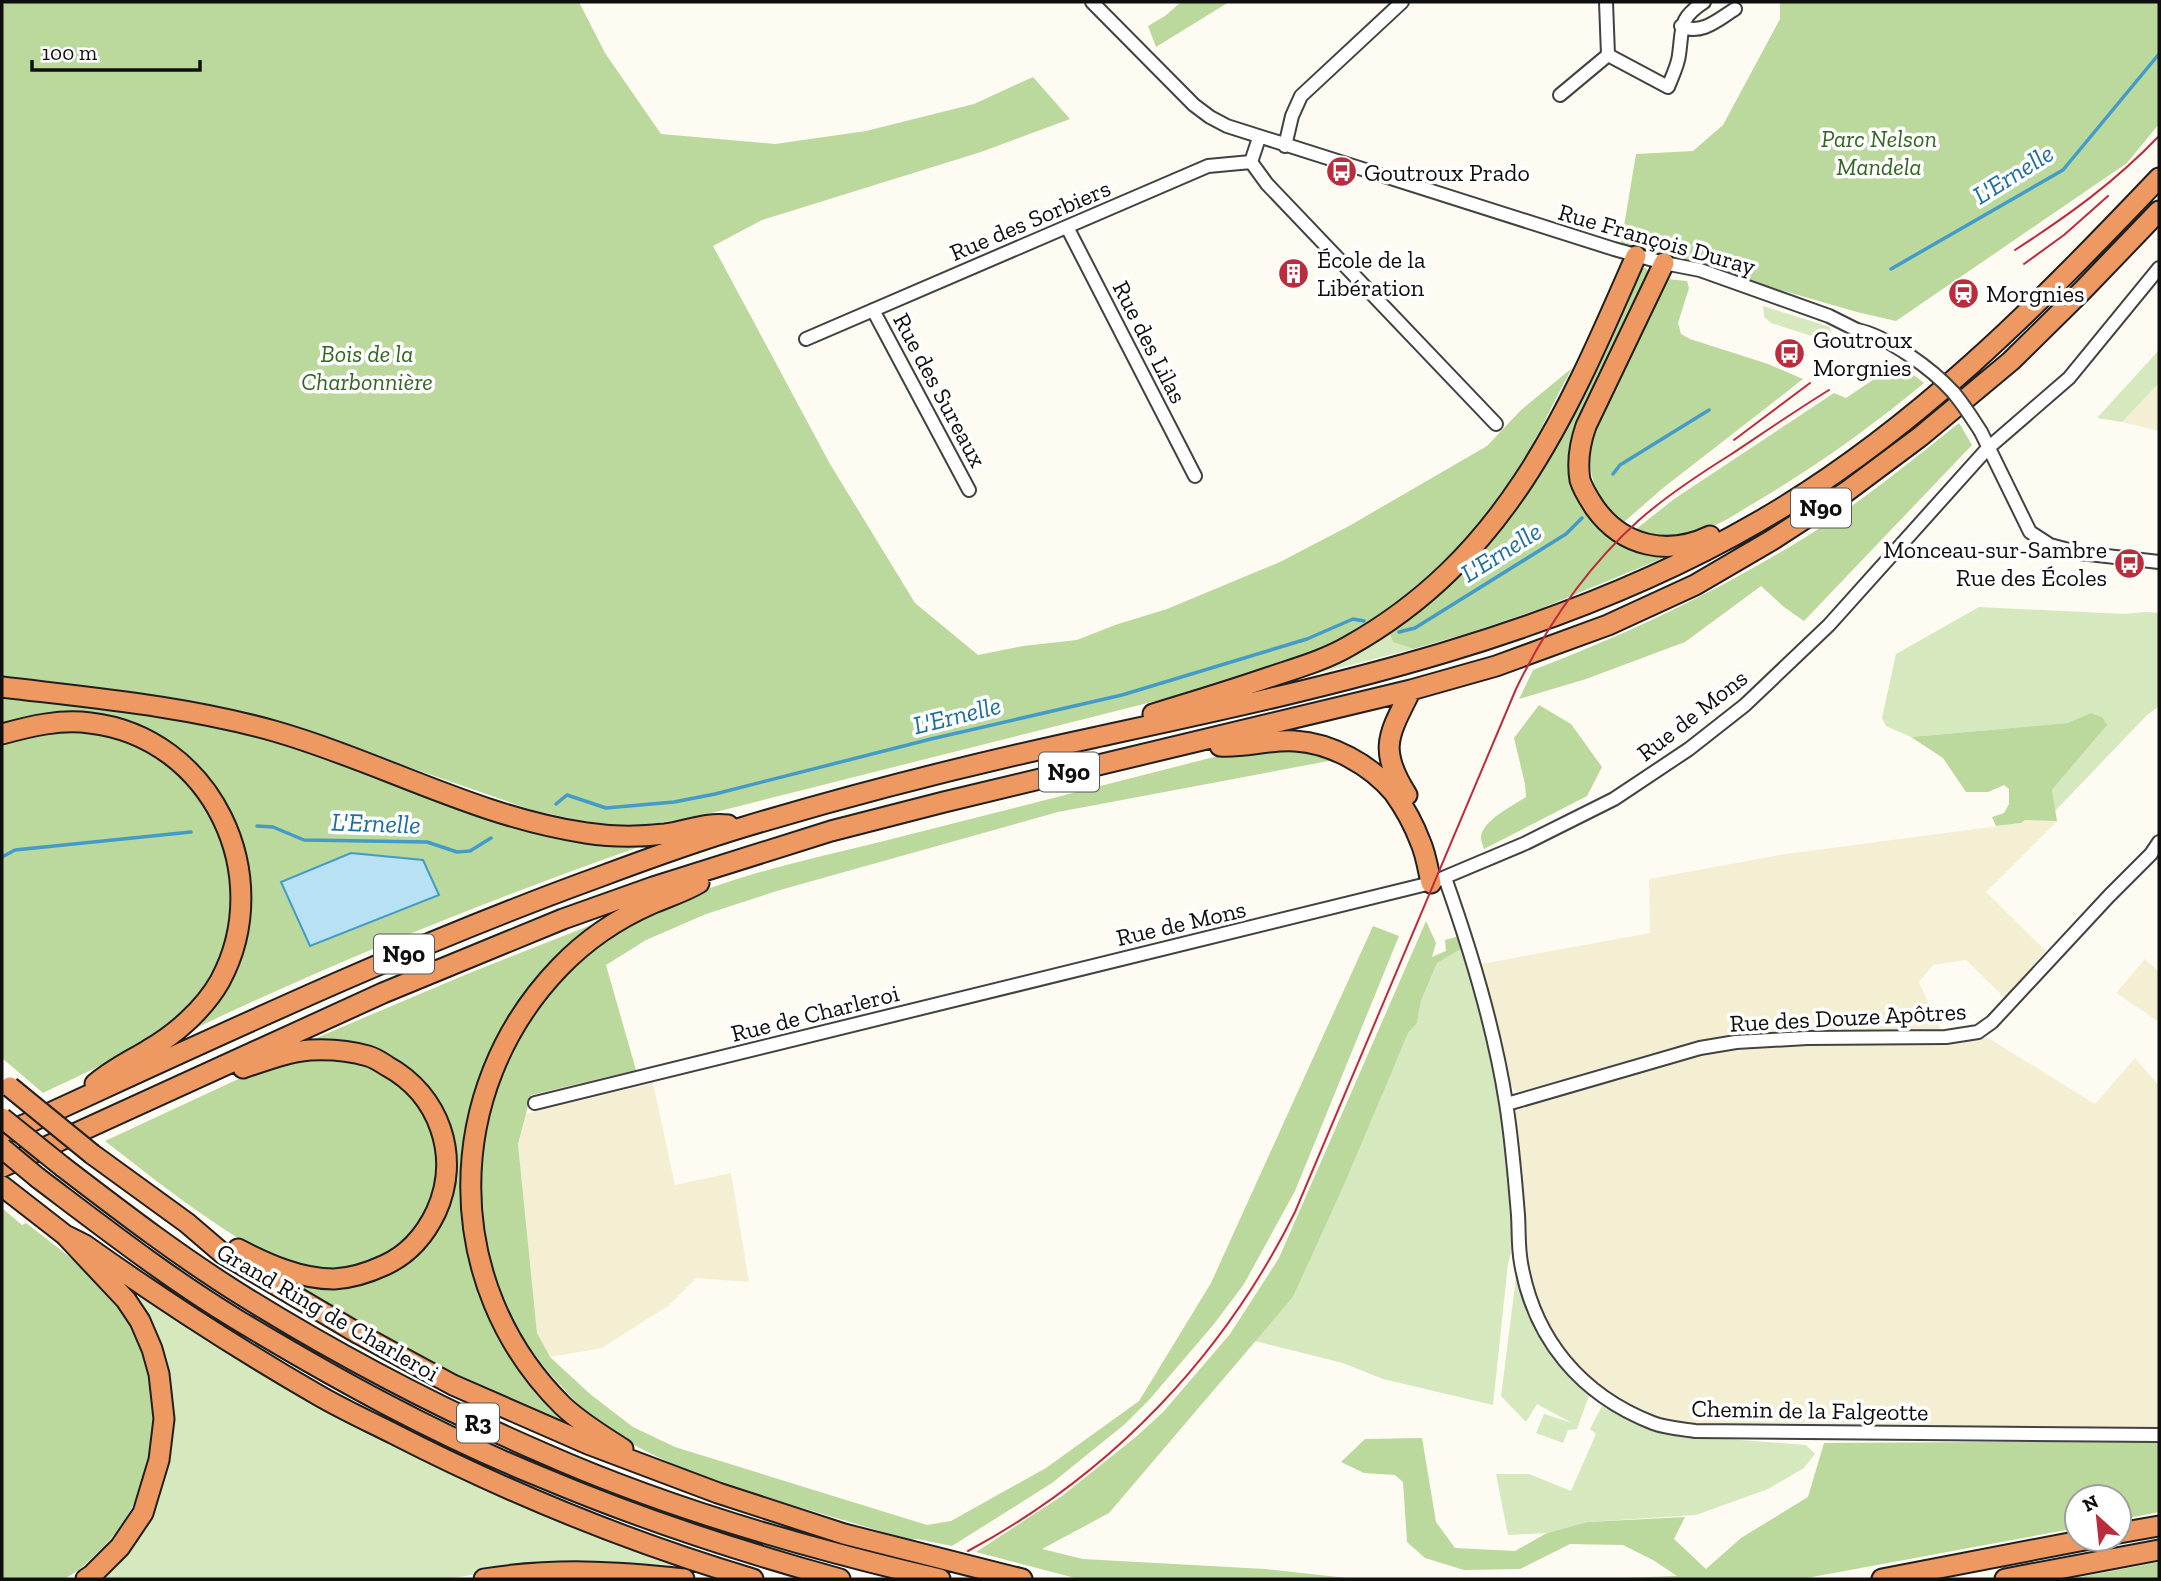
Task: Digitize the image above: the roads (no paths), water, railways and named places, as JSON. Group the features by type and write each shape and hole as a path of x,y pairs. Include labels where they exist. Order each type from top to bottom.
{"highway":[{"name":"N90","path":"2,1135 371,967 552,894 743,827 1091,738 1237,706 1391,667 1488,640 1598,600 1684,561 1758,522 1834,475 1908,419 1994,345 2159,178"},
{"name":"N90","path":"2,1167 370,999 482,952 576,915 734,861 831,831 1411,690 1496,666 1608,625 1695,585 1793,526 1846,492 1921,436 2011,361 2159,211"},
{"path":"1091,738 1121,723 1309,664 1348,647 1426,594 1459,564 1521,486 1567,407 1636,256"},
{"path":"1664,263 1586,426 1579,453 1581,481 1587,495 1610,525 1642,544 1656,547 1684,545 1702,540 1726,528 1758,522"},
{"path":"2,687 159,706 274,731 486,809 586,833 621,836 664,834 719,824 743,827"},
{"path":"1411,690 1394,724 1388,748 1393,773 1419,814 1438,880"},
{"path":"2,734 61,722 92,723 124,731 155,744 180,762 215,803 229,831 237,857 242,889 241,920 234,947 220,981 202,1006 178,1030 109,1072 74,1102"},
{"path":"1194,742 1224,747 1263,741 1297,740 1327,747 1350,758 1373,774 1393,793 1421,842 1438,880"},
{"path":"650,1468 593,1430 564,1406 536,1374 516,1345 496,1308 474,1236 470,1194 471,1158 486,1085 516,1021 560,967 586,943 620,919 693,887 734,861"},
{"path":"187,1223 265,1263 303,1275 335,1279 369,1273 395,1260 416,1243 431,1224 442,1200 447,1168 446,1142 420,1090 402,1074 370,1056 309,1050 269,1059 227,1074 192,1079"},
{"path":"6,1083 92,1154 187,1223 222,1254 453,1385 588,1444 718,1493 844,1534 1022,1579"},
{"name":"Grand Ring de Charleroi","path":"2,1118 150,1233 247,1298 345,1355 444,1407 545,1454 650,1495 758,1532 940,1579"},
{"name":"Grand Ring de Charleroi","path":"2,1148 138,1253 234,1318 332,1376 435,1429 539,1477 646,1518 754,1555 840,1579"},
{"path":"5,1189 65,1235 126,1300 152,1349 159,1374 164,1419 159,1460 143,1513 120,1547 86,1579"},
{"path":"65,1235 85,1245 211,1332 298,1384 425,1450 523,1496 632,1539 753,1579"},
{"path":"2133,1531 2159,1526"},
{"path":"1882,1579 2063,1544"},
{"path":"2005,1579 2159,1550"},
{"path":"484,1579 584,1570 684,1579"}],"street":[{"name":"Rue François Duray","path":"1092,2 1194,105 1227,126 1636,256 1700,270 1829,316 1857,330 1869,332 1929,371 1951,390 1966,408 2004,477 2029,533 2050,545 2080,553 2159,562"},
{"path":"1285,146 1292,116 1301,96 1402,2"},
{"path":"1606,2 1608,55"},
{"path":"1608,55 1668,87 1679,57 1681,26 1694,9 1704,2"},
{"path":"1681,26 1690,30 1704,28 1735,9"},
{"path":"1560,94 1608,55"},
{"path":"1259,138 1251,162 1267,184 1496,424"},
{"name":"Rue des Sorbiers","path":"806,339 1208,166 1251,162"},
{"name":"Rue des Lilas","path":"1067,227 1195,476"},
{"name":"Rue de Mons","path":"1104,963 1302,916 1438,880 1526,843 1614,799 1689,750 1745,705 1829,625 1987,449 2069,378 2159,268"},
{"name":"Rue des Sureaux","path":"873,310 969,490"},
{"name":"Rue des Douze Apôtres","path":"1507,1104 1700,1048 1736,1042 1807,1038 1945,1037 1978,1032 1992,1022 2151,854 2159,842"},
{"name":"Chemin de la Falgeotte","path":"1438,880 1475,965 1497,1053 1507,1104 1521,1262 1537,1319 1553,1346 1574,1372 1616,1405 1655,1424 1695,1431 2159,1435"},
{"name":"Rue de Charleroi","path":"535,1103 1104,963"}],"water":[{"path":"351,853 423,860 439,895 310,946 281,882"}],"waterway":[{"name":"L'Ernelle","path":"1891,269 2063,170 2159,54"},
{"name":"L'Ernelle","path":"1613,474 1620,465 1709,410"},
{"name":"L'Ernelle","path":"1399,632 1415,628 1566,534 1582,518"},
{"name":"L'Ernelle","path":"556,804 567,795 606,808 674,802 715,794 931,739 1122,695 1307,639 1353,619 1364,621"},
{"name":"L'Ernelle","path":"257,826 273,827 304,840 427,842 457,852 470,851 491,838"},
{"name":"L'Ernelle","path":"2,857 15,850 191,832"}],"tram line":[{"path":"2015,250 2091,197 2159,136"},
{"path":"2024,264 2064,235 2108,196"},
{"path":"1734,440 1810,383"},
{"path":"968,1551 1069,1486 1115,1448 1158,1407 1198,1363 1234,1315 1266,1265 1295,1212 1516,689 1554,620 1584,578 1619,539 1660,503 1829,390"}],"place":[{"name":"Goutroux Prado","path":"1341,172"},
{"name":"École de la Libération","path":"1294,273"},
{"name":"Morgnies","path":"1963,293"},
{"name":"Goutroux Morgnies","path":"1790,353"},
{"name":"Monceau-sur-Sambre Rue des Écoles","path":"2130,563"}],"park label":[{"name":"Parc Nelson Mandela","path":"1879,152"},
{"name":"Bois de la Charbonnière","path":"367,367"}]}
